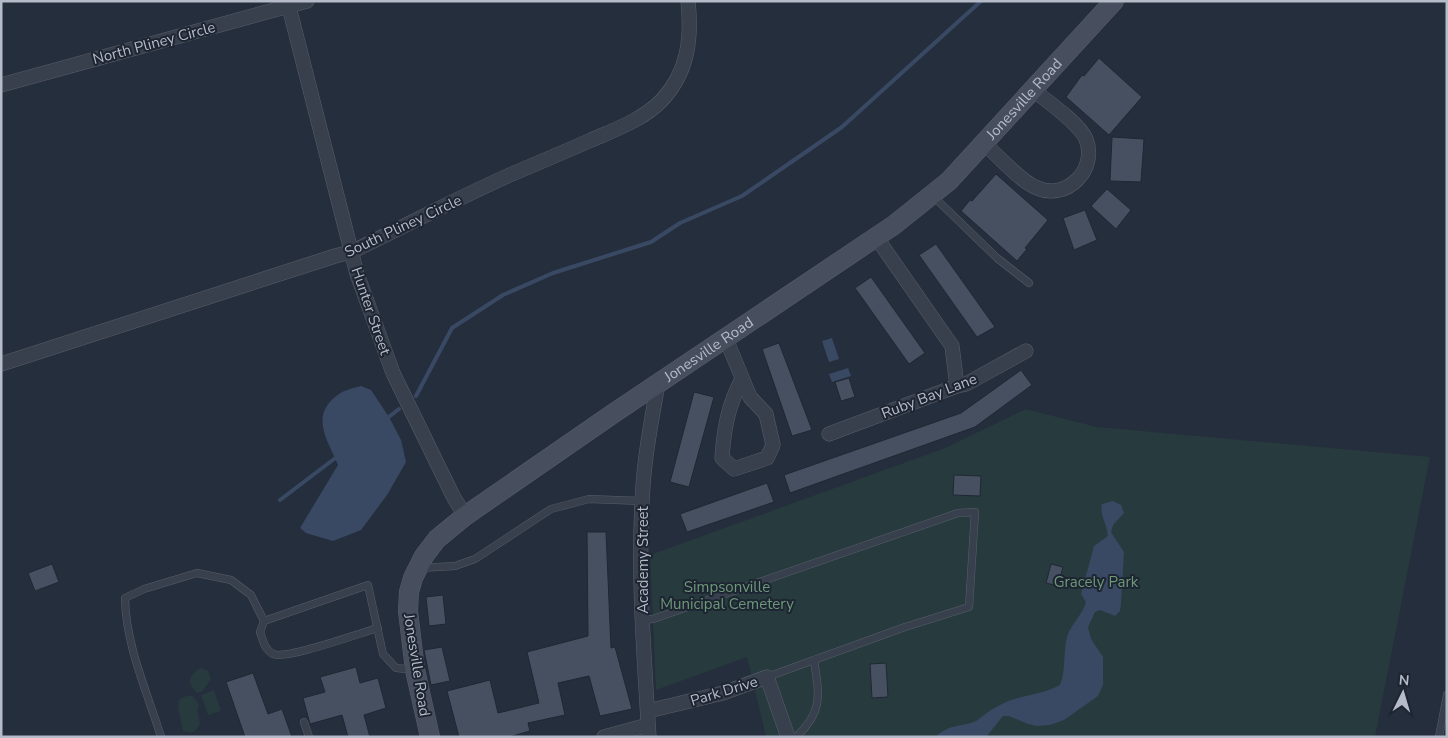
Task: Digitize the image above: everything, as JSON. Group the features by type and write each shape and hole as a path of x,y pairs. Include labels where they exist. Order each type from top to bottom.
{"street":[{"name":"North Pliney Circle","path":"1,85 307,1"},
{"name":"South Pliney Circle","path":"1,364 351,252 510,175 621,127 641,116 660,102 680,74 690,39 688,1"},
{"name":"Jonesville Road","path":"430,737 415,670 408,611 409,592 417,569 437,539 464,516 876,237 950,181 1114,1"},
{"name":"Hunter Street","path":"289,7 351,252 366,300 393,372 464,516"},
{"path":"985,144 1028,184 1038,189 1058,190 1066,188 1080,177 1086,168 1088,157 1086,139 1069,119 1033,90"},
{"path":"876,237 952,346 956,386"},
{"path":"726,339 750,397 766,414 773,445 767,458 734,469 722,458 724,433 732,399 742,379"},
{"name":"Ruby Bay Lane","path":"829,434 956,386 966,384 1026,351"},
{"name":"Academy Street","path":"648,724 641,582 642,501 646,453 658,384"},
{"name":"Park Drive","path":"604,737 648,724 767,677 788,737"}],"lane":[{"path":"932,195 997,258 1029,283"},
{"path":"417,569 455,566 475,559 551,509 588,499 642,501"},
{"path":"643,620 653,619 958,513 975,512 969,607 905,627 767,677"},
{"path":"161,737 133,652 126,620 125,598 144,589 197,573 230,580 250,595 264,621 260,632 267,650 276,656 298,652 378,628"},
{"path":"264,621 368,585 383,654 396,668 415,670"},
{"path":"796,737 808,727 817,709 819,696 814,660"},
{"path":"1439,737 1446,695"},
{"path":"304,722 309,737"}],"green space":[{"name":"Gracely Park","path":"1026,409 1097,427 1430,457 1375,737 766,737 747,657 656,690 650,555 945,448"},
{"path":"201,668 208,671 211,679 202,692 197,693 191,686 190,679"},
{"path":"214,690 221,711 208,715 201,695"},
{"path":"192,696 199,706 197,709 200,723 196,730 192,732 183,731 178,708 179,699"}],"water":[{"path":"832,338 839,359 829,362 822,341"},
{"path":"848,368 851,376 832,382 829,374"},
{"path":"361,386 371,390 389,417 401,440 406,462 387,495 361,530 333,541 306,533 300,528 338,465 323,428 325,410 330,402 339,394"},
{"path":"1113,501 1121,505 1124,513 1113,525 1111,532 1124,552 1121,603 1120,611 1115,616 1100,610 1095,612 1088,627 1091,639 1103,657 1103,685 1098,696 1064,720 1050,725 1037,726 1009,716 1003,716 986,737 935,737 949,728 974,722 1008,701 1060,685 1067,637 1086,602 1081,594 1094,546 1108,536 1101,508 1102,504"}],"building":[{"path":"1099,58 1142,97 1109,135 1066,97 1082,75 1084,76"},
{"path":"1112,137 1144,139 1141,182 1110,181"},
{"path":"996,174 1048,220 1017,261 961,211"},
{"path":"1107,189 1131,210 1116,229 1091,206"},
{"path":"1085,210 1097,240 1074,250 1063,218"},
{"path":"936,244 995,327 977,337 919,255"},
{"path":"871,277 925,353 909,364 855,288"},
{"path":"779,343 812,430 792,436 762,349"},
{"path":"1021,370 1032,385 975,427 790,493 784,475 961,413"},
{"path":"849,378 855,397 841,401 835,382"},
{"path":"694,392 714,397 689,487 670,482"},
{"path":"954,475 981,476 980,496 953,495"},
{"path":"767,483 774,502 687,532 680,514"},
{"path":"587,532 606,532 611,648 615,647 632,709 600,716 589,676 558,683 565,715 528,723 530,731 509,737 459,737 447,691 490,680 498,713 539,703 527,652 588,636"},
{"path":"52,564 59,582 35,591 28,573"},
{"path":"1051,564 1063,567 1058,586 1046,583"},
{"path":"443,595 446,624 429,626 426,597"},
{"path":"442,647 450,681 431,685 424,650"},
{"path":"886,663 888,697 872,698 870,664"},
{"path":"356,667 360,683 378,678 386,708 364,715 370,737 348,737 342,715 310,724 303,698 325,692 320,677"},
{"path":"253,673 268,714 282,709 292,737 245,737 226,682"}],"waterway":[{"path":"416,396 452,328 503,295 553,273 651,242 680,223 742,196 842,127 981,1"},
{"path":"385,420 399,409"},
{"path":"280,500 338,456"}],"park label":[{"name":"Simpsonville Municipal Cemetery","path":"727,596"}]}
